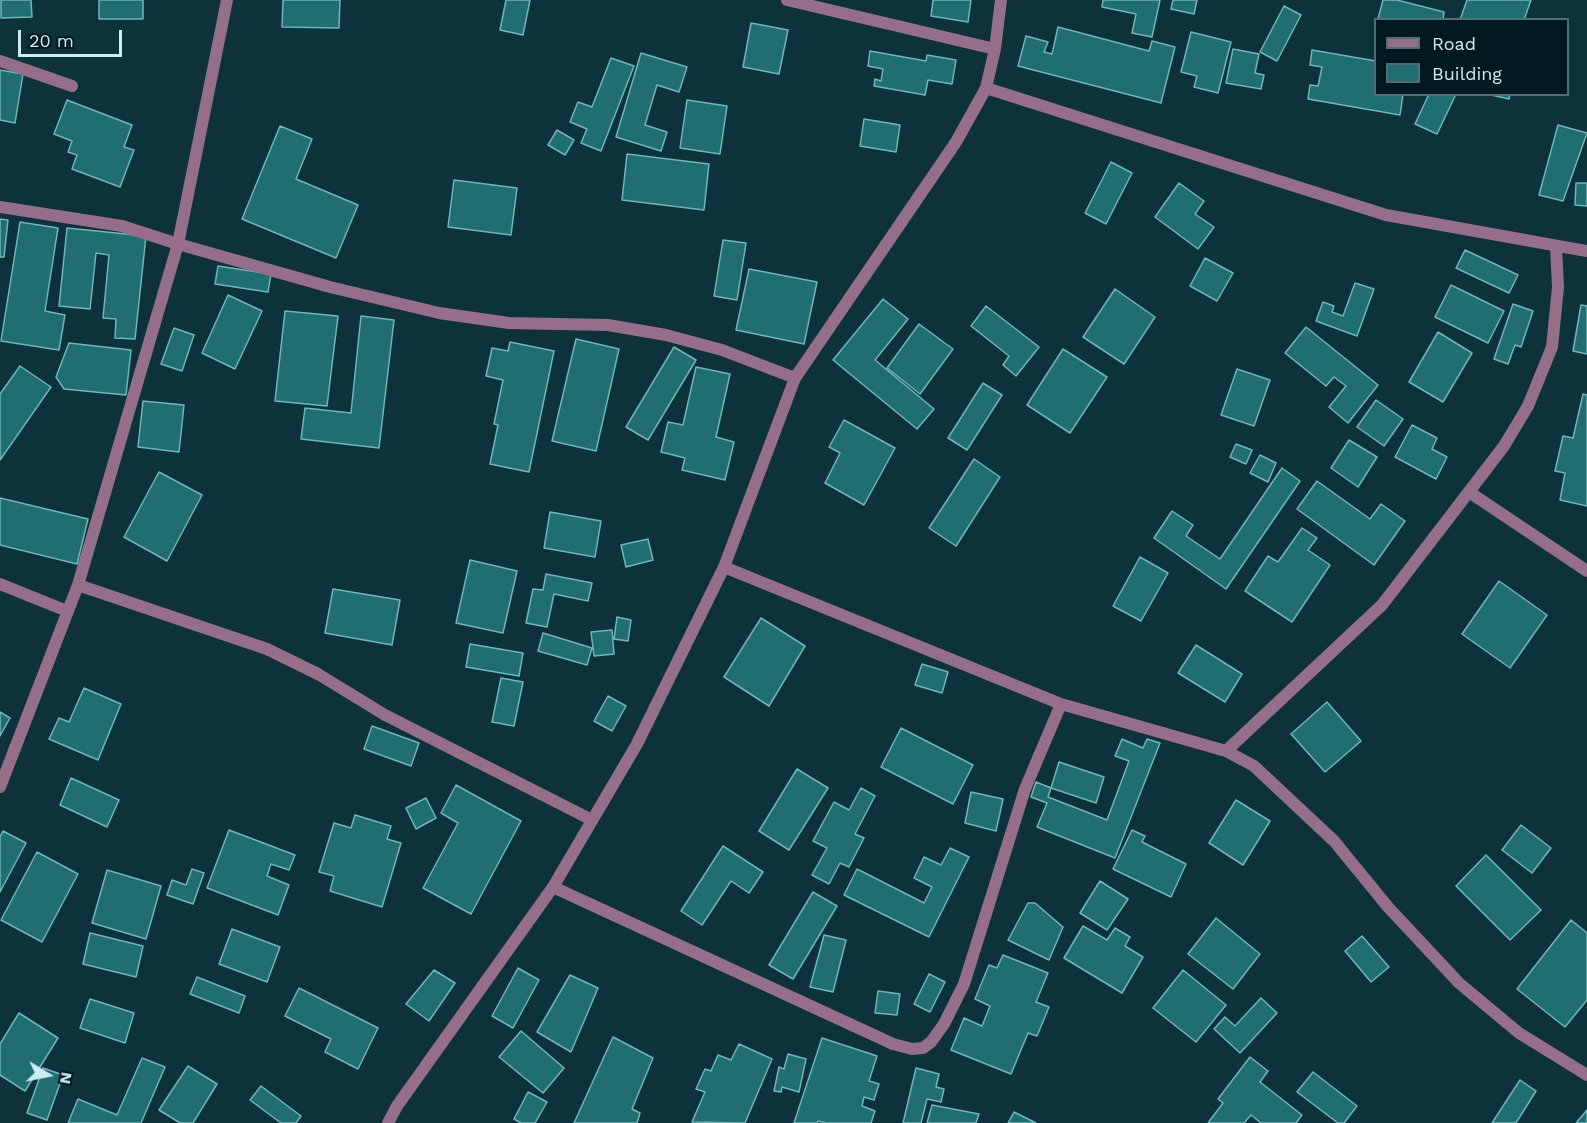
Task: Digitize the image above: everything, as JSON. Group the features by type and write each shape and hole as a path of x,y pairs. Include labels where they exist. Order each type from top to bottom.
{"street":[{"path":"0,787 78,585 178,244 226,0"},
{"path":"787,0 995,49"},
{"path":"388,1123 397,1106 553,887 637,744 724,567 795,378 956,142 986,88 995,49 1001,0"},
{"path":"0,61 72,86"},
{"path":"986,88 1386,215 1587,251"},
{"path":"0,207 122,226 178,244 439,314 509,323 608,325 666,335 722,350 795,378"},
{"path":"1226,752 1382,605 1504,446 1528,406 1552,347 1558,286 1556,246"},
{"path":"1469,492 1587,571"},
{"path":"724,567 1061,704 1226,752 1254,766 1334,841 1388,907 1459,983 1519,1033 1587,1075"},
{"path":"0,585 67,611"},
{"path":"78,585 267,649 318,674 385,715 592,820"},
{"path":"553,887 893,1044 912,1049 923,1048 931,1042 944,1024 964,984 1025,789 1061,704"}],"building":[{"path":"1,0 31,0 32,17 1,18"},
{"path":"99,0 143,0 143,19 99,19"},
{"path":"283,0 340,0 339,28 282,27"},
{"path":"506,0 530,0 523,35 500,30"},
{"path":"933,0 971,0 968,22 931,16"},
{"path":"1103,0 1160,0 1152,37 1132,33 1136,14 1102,7"},
{"path":"1173,0 1197,0 1194,14 1171,9"},
{"path":"1383,0 1397,0 1444,12 1443,18 1378,18"},
{"path":"1467,0 1531,0 1525,18 1461,18"},
{"path":"1284,6 1301,15 1277,61 1260,52"},
{"path":"751,23 788,30 779,74 743,67"},
{"path":"1058,27 1149,51 1152,41 1175,47 1161,103 1018,66 1026,36 1048,42 1044,52 1052,54"},
{"path":"1191,32 1231,42 1218,93 1194,87 1197,76 1181,72"},
{"path":"1233,49 1259,54 1255,73 1264,75 1261,89 1226,83"},
{"path":"1312,50 1374,61 1374,96 1403,96 1400,115 1308,99 1310,85 1318,86 1322,67 1310,65"},
{"path":"870,51 926,61 927,55 956,60 952,84 928,80 925,95 874,86 875,79 881,81 883,69 868,66"},
{"path":"641,53 687,67 679,92 657,85 645,125 667,132 661,151 616,137"},
{"path":"611,58 634,66 601,151 581,143 587,129 570,122 578,102 592,107"},
{"path":"0,70 23,74 15,123 0,120"},
{"path":"1428,96 1455,96 1437,134 1415,124"},
{"path":"67,100 132,125 124,147 134,150 120,187 72,169 77,155 68,152 72,141 54,134"},
{"path":"687,100 727,106 720,154 680,148"},
{"path":"864,119 900,125 896,152 860,146"},
{"path":"1558,125 1587,133 1563,201 1539,195"},
{"path":"280,126 312,139 296,179 358,205 336,258 242,219"},
{"path":"557,130 574,140 565,155 548,145"},
{"path":"627,154 709,164 704,210 622,200"},
{"path":"1111,162 1132,173 1106,224 1085,213"},
{"path":"454,180 517,188 511,235 448,227"},
{"path":"1179,183 1204,201 1195,214 1214,227 1198,249 1155,217"},
{"path":"1576,183 1587,183 1587,206 1575,205"},
{"path":"0,219 8,220 4,257 0,257"},
{"path":"20,222 58,228 45,311 65,315 59,350 1,341"},
{"path":"67,228 146,236 135,339 115,338 116,319 103,318 109,255 96,253 90,309 59,306"},
{"path":"723,240 746,243 737,300 714,296"},
{"path":"1465,250 1518,275 1509,293 1456,268"},
{"path":"1205,258 1233,273 1217,301 1190,286"},
{"path":"218,266 271,274 268,292 215,284"},
{"path":"749,269 817,282 804,344 736,330"},
{"path":"1355,283 1374,289 1357,336 1316,321 1323,302 1334,306 1332,312 1343,316"},
{"path":"1451,285 1504,311 1488,343 1435,317"},
{"path":"1115,289 1155,317 1124,364 1083,337"},
{"path":"228,295 262,311 235,369 202,353"},
{"path":"883,299 908,319 875,360 934,409 917,429 833,360"},
{"path":"1513,304 1533,311 1521,347 1515,345 1508,364 1494,359"},
{"path":"1581,305 1587,306 1587,354 1573,351"},
{"path":"986,306 1039,347 1016,376 1003,365 1009,356 971,326"},
{"path":"285,311 338,316 327,406 275,401"},
{"path":"361,316 394,320 379,448 301,439 305,408 351,413"},
{"path":"919,324 953,349 920,394 887,368"},
{"path":"1306,327 1378,385 1348,423 1329,407 1346,386 1334,377 1326,386 1285,353"},
{"path":"174,328 194,335 182,371 161,364"},
{"path":"1438,332 1472,353 1443,402 1409,382"},
{"path":"576,339 619,349 596,451 552,441"},
{"path":"510,342 554,351 529,472 490,464 498,425 494,424 503,380 486,376 492,348 508,351"},
{"path":"69,343 131,350 126,395 64,389 56,377"},
{"path":"674,347 696,360 648,440 626,427"},
{"path":"1063,349 1107,377 1070,433 1027,405"},
{"path":"20,366 51,387 0,460 0,394"},
{"path":"696,367 730,374 716,437 734,442 725,480 682,470 685,458 661,452 668,422 683,425"},
{"path":"1237,369 1270,380 1254,426 1221,415"},
{"path":"983,383 1002,395 967,450 948,438"},
{"path":"1583,394 1587,395 1587,506 1560,500 1565,473 1555,471 1563,436 1573,438"},
{"path":"1376,400 1403,419 1384,446 1357,427"},
{"path":"143,401 184,405 179,452 138,447"},
{"path":"844,420 895,448 864,505 825,483 840,453 829,447"},
{"path":"1412,425 1437,438 1432,449 1447,457 1436,479 1395,457"},
{"path":"1349,440 1377,457 1358,487 1331,468"},
{"path":"1236,444 1252,450 1246,464 1230,457"},
{"path":"1260,455 1276,463 1268,482 1250,473"},
{"path":"974,459 1000,477 956,546 929,528"},
{"path":"1282,468 1300,481 1226,589 1154,538 1172,511 1193,525 1186,536 1220,559"},
{"path":"159,472 202,495 167,561 124,537"},
{"path":"1317,481 1370,519 1381,504 1405,521 1374,565 1297,509"},
{"path":"0,498 88,519 77,564 0,545"},
{"path":"550,512 601,521 595,557 544,548"},
{"path":"1302,528 1317,538 1308,550 1330,565 1292,622 1245,591 1268,556 1278,562"},
{"path":"648,539 653,560 626,567 621,545"},
{"path":"1140,557 1168,573 1141,621 1113,606"},
{"path":"470,560 517,571 503,633 456,623"},
{"path":"546,574 592,583 588,601 554,594 547,627 526,623 533,589 543,590"},
{"path":"1499,581 1547,615 1510,668 1462,634"},
{"path":"333,589 400,600 392,645 325,633"},
{"path":"617,617 631,620 628,641 614,639"},
{"path":"761,618 805,646 769,706 724,677"},
{"path":"612,630 614,654 594,656 591,632"},
{"path":"543,633 592,648 587,665 538,651"},
{"path":"470,644 523,653 519,676 466,667"},
{"path":"1196,645 1242,674 1225,702 1178,673"},
{"path":"922,664 948,672 942,693 915,685"},
{"path":"501,678 523,682 514,726 492,722"},
{"path":"84,688 121,704 98,760 49,739 59,718 69,722"},
{"path":"608,696 626,706 612,731 594,721"},
{"path":"1327,702 1361,741 1325,772 1291,734"},
{"path":"0,712 10,718 0,736"},
{"path":"372,726 419,743 411,766 364,749"},
{"path":"901,728 973,765 953,804 881,767"},
{"path":"1122,739 1143,748 1147,739 1160,743 1115,858 1037,827 1047,803 1031,797 1036,782 1051,788 1048,797 1107,820 1129,761 1115,756"},
{"path":"1059,762 1104,777 1096,803 1051,788"},
{"path":"797,769 828,788 789,850 759,831"},
{"path":"71,778 119,800 107,827 60,805"},
{"path":"456,785 521,821 471,914 423,888 458,823 441,813"},
{"path":"861,788 875,796 855,834 864,838 849,867 840,863 829,884 812,875 827,848 813,841 834,802 849,810"},
{"path":"971,792 1003,799 996,831 965,823"},
{"path":"426,798 436,818 416,829 406,808"},
{"path":"1236,800 1270,821 1243,865 1209,843"},
{"path":"355,815 391,826 387,839 401,843 382,907 330,891 334,876 319,872 334,823 351,828"},
{"path":"1521,825 1551,848 1532,873 1502,850"},
{"path":"229,830 295,855 289,870 271,864 267,876 289,885 278,915 207,888"},
{"path":"1132,830 1145,836 1142,842 1186,864 1171,897 1113,869"},
{"path":"3,831 26,843 0,892 0,837"},
{"path":"723,846 763,872 749,893 731,881 702,925 681,911"},
{"path":"950,848 969,857 929,937 844,895 857,869 924,903 932,887 914,878 924,857 941,865"},
{"path":"37,852 78,874 42,942 1,920"},
{"path":"1486,855 1541,910 1510,940 1456,886"},
{"path":"192,869 204,873 193,904 167,895 172,880 186,885"},
{"path":"107,870 161,886 146,939 92,923"},
{"path":"1100,881 1128,899 1107,930 1080,913"},
{"path":"813,892 837,906 793,979 769,965"},
{"path":"1028,903 1035,903 1063,927 1049,960 1008,940"},
{"path":"1216,918 1260,954 1233,989 1188,954"},
{"path":"1571,920 1587,933 1587,1000 1565,1027 1517,989"},
{"path":"1083,926 1107,940 1115,928 1130,937 1125,946 1143,957 1122,993 1064,958"},
{"path":"232,929 280,947 267,982 219,964"},
{"path":"90,933 143,946 136,977 83,964"},
{"path":"824,935 846,940 833,992 810,987"},
{"path":"1362,936 1389,967 1371,982 1345,951"},
{"path":"1003,955 1048,973 1036,1002 1049,1007 1037,1036 1028,1033 1011,1074 951,1050 964,1018 982,1026 990,1006 975,999 989,965 997,968"},
{"path":"518,968 539,980 513,1028 492,1016"},
{"path":"434,970 455,983 429,1021 406,1004"},
{"path":"1183,970 1226,1005 1196,1042 1153,1008"},
{"path":"929,974 945,982 930,1012 914,1004"},
{"path":"570,975 598,988 571,1052 537,1032"},
{"path":"197,977 245,996 239,1013 190,994"},
{"path":"299,988 378,1028 358,1069 325,1052 331,1039 285,1016"},
{"path":"878,991 900,994 897,1015 875,1013"},
{"path":"1261,998 1277,1013 1240,1053 1214,1029 1225,1017 1235,1026"},
{"path":"90,999 134,1013 125,1043 80,1028"},
{"path":"19,1013 58,1038 25,1091 0,1075 0,1044"},
{"path":"521,1031 564,1068 543,1093 499,1057"},
{"path":"613,1037 653,1058 632,1109 640,1113 637,1123 574,1123"},
{"path":"822,1038 877,1056 869,1081 879,1084 874,1100 864,1097 862,1106 875,1111 871,1123 818,1121 817,1123 794,1123"},
{"path":"739,1044 772,1059 745,1123 692,1122 705,1092 696,1089 705,1069 711,1071 718,1055 731,1060"},
{"path":"788,1054 806,1059 799,1092 782,1087 781,1092 774,1091 779,1067 784,1069"},
{"path":"1250,1057 1268,1071 1260,1082 1302,1115 1296,1123 1261,1123 1251,1115 1244,1123 1208,1123 1223,1103 1218,1099"},
{"path":"142,1058 165,1067 141,1123 68,1123 78,1099 117,1115"},
{"path":"188,1066 217,1084 193,1123 180,1123 159,1110"},
{"path":"43,1068 63,1075 47,1120 27,1113"},
{"path":"916,1068 939,1074 936,1087 944,1089 941,1102 927,1099 921,1123 903,1123"},
{"path":"1313,1072 1357,1106 1344,1123 1338,1123 1297,1092"},
{"path":"1520,1080 1536,1091 1516,1123 1492,1123"},
{"path":"261,1086 301,1116 296,1123 281,1123 250,1100"},
{"path":"528,1092 547,1102 535,1123 521,1123 514,1119"},
{"path":"932,1105 979,1114 976,1123 927,1123"},
{"path":"1587,1110 1587,1123 1576,1123"},
{"path":"1014,1112 1036,1123 1008,1123"}]}
